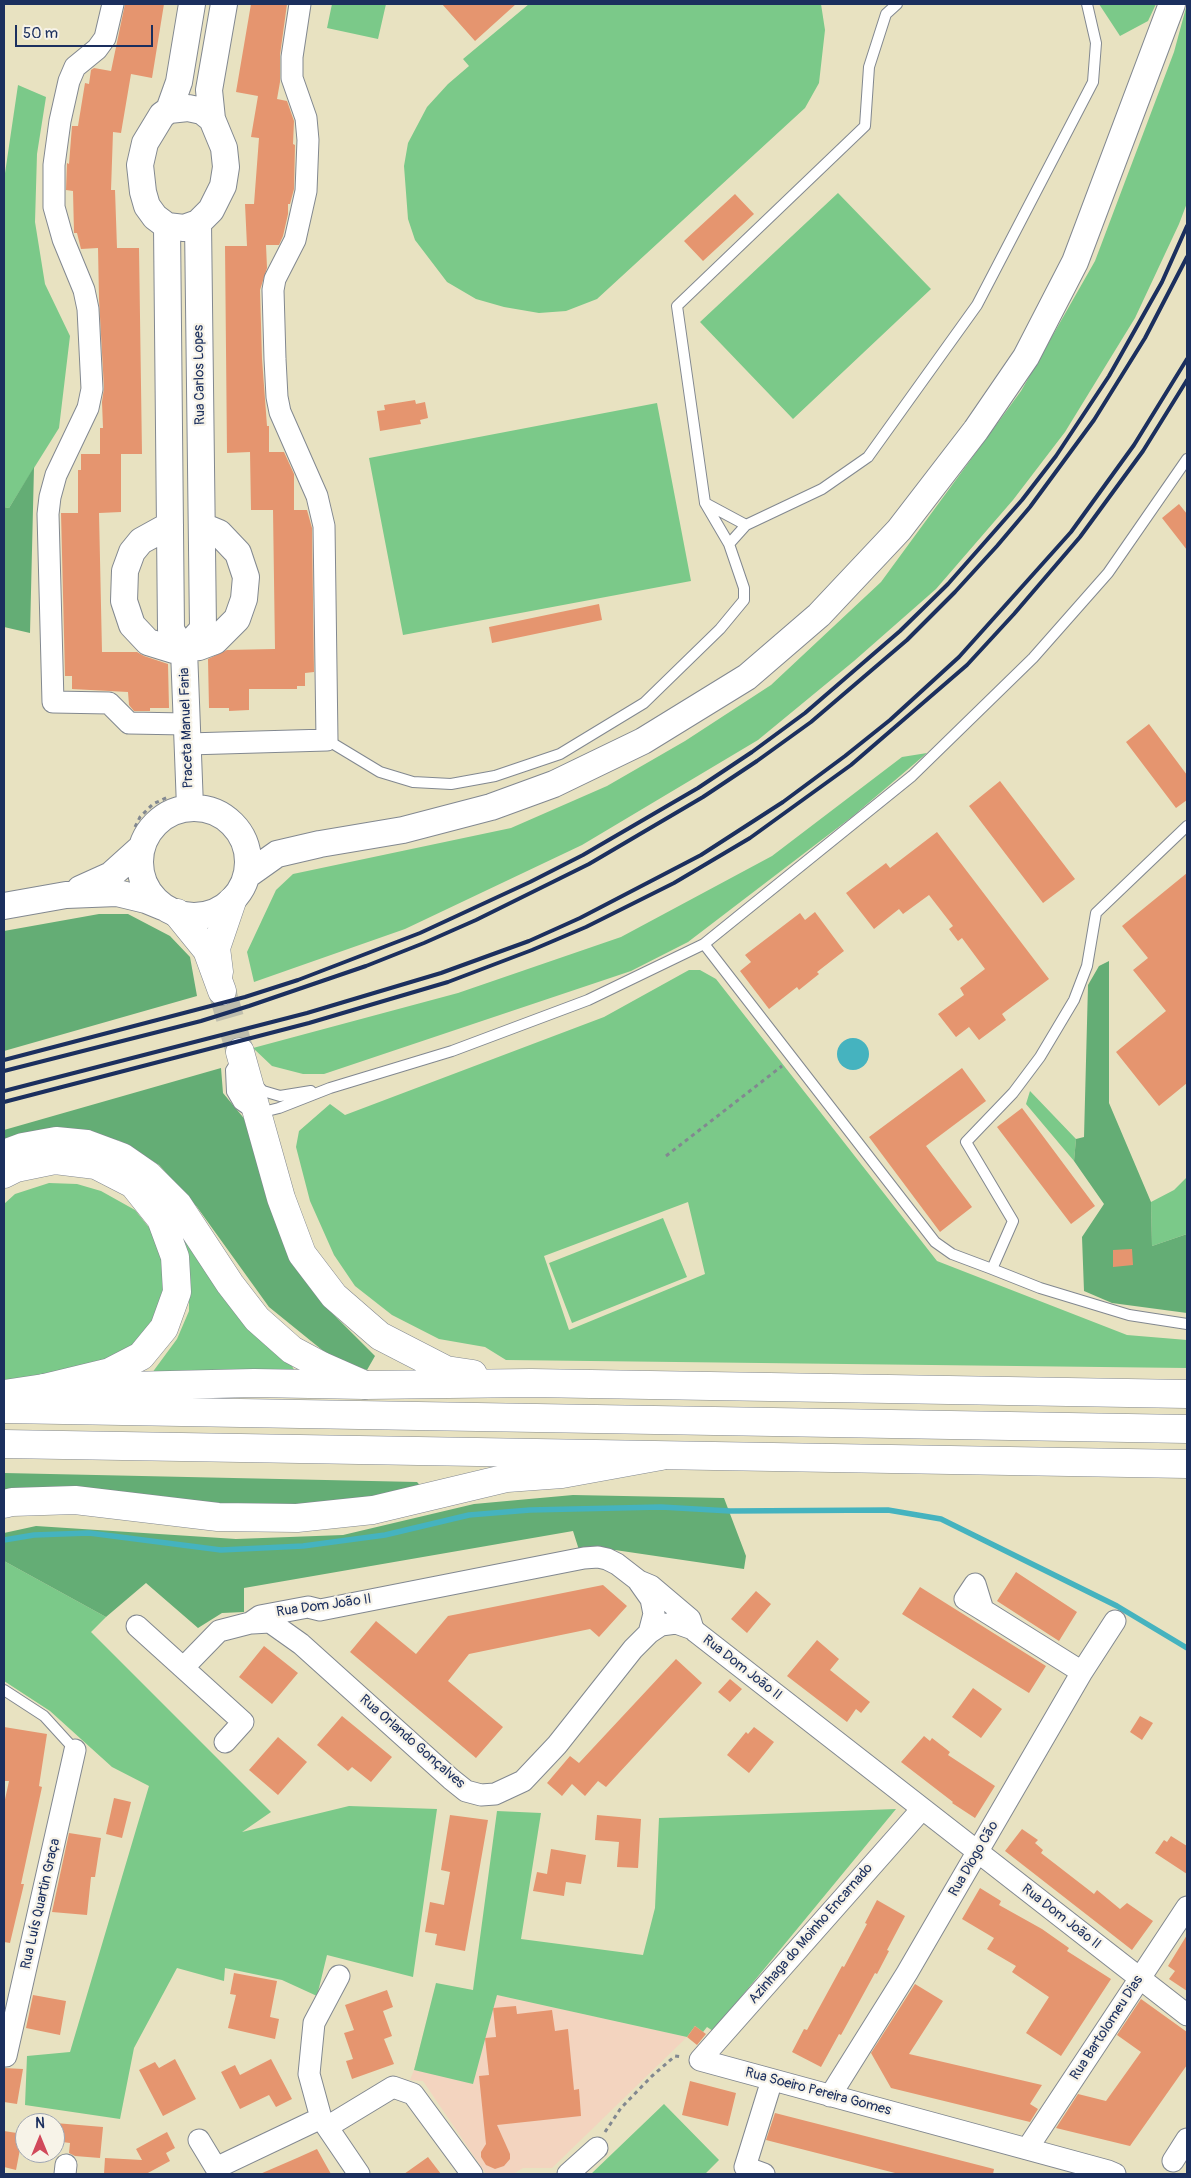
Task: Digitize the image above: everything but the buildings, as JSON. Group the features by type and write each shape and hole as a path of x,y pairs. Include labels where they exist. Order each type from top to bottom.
{"highway":[{"path":"172,912 207,950 221,988 216,948 232,900"},
{"path":"243,1060 269,1110 266,1139 281,1198 302,1254 334,1296 380,1336 446,1370 531,1383"},
{"path":"4,1154 23,1147 56,1141 87,1144 122,1157 148,1175 178,1205 230,1284 257,1319 292,1350 365,1385"},
{"path":"4,1174 16,1168 55,1160 96,1165 133,1184 161,1219 175,1257 177,1292 164,1328 141,1356 110,1372 44,1388 4,1394"},
{"path":"44,1388 254,1383 365,1385 531,1383 1187,1394"},
{"path":"4,1409 1187,1429"},
{"path":"4,1444 1187,1464"},
{"path":"4,1504 12,1502 75,1500 218,1517 297,1518 373,1510 507,1478 562,1474 661,1456"}],"street":[{"path":"113,4 105,38 75,68 69,81 60,121 54,165 54,207 63,239 84,290 88,309 92,389 88,408 56,475 50,496 48,514 53,702 109,703 129,723 187,734 327,740 324,526 317,496 280,412 277,397 275,358 273,290 275,279 295,240 306,191 308,140 306,125 292,78 292,57 300,4"},
{"path":"192,4 179,82 169,110 154,127 145,143 140,165 140,177 147,206 155,217 167,226 184,228 198,223 211,210 218,198 225,174 224,148 212,119 209,90 224,4"},
{"path":"246,876 277,854 320,844 420,826 492,807 554,784 643,741 747,677 819,615 899,530 976,430 1026,357 1075,262 1172,4"},
{"path":"169,110 188,108 202,112 212,119"},
{"name":"Rua Carlos Lopes","path":"198,223 202,526"},
{"path":"167,226 170,525"},
{"name":"Praceta Manuel Faria","path":"182,801 187,734 184,650 170,630 170,525 141,541 132,552 125,571 124,601 132,625 148,642 174,650 184,650 215,641 237,619 244,599 246,577 238,553 219,533 202,526 203,629 184,650"},
{"path":"4,906 66,895 118,893 146,900 172,912 191,916 206,914 220,909 232,900 241,889 246,876 248,860 245,843 237,829 224,816 182,801 173,811 159,820 148,833 137,840 111,875 66,895"},
{"path":"237,829 266,842 320,844"},
{"path":"137,840 139,866 144,883 154,899 172,912"},
{"name":"Rua Dom João II","path":"184,1667 219,1631 250,1623 260,1616 308,1606 320,1610 598,1557 618,1564 638,1582 651,1586 690,1619 693,1629 1187,2015"},
{"path":"638,1582 651,1599 654,1614 648,1633"},
{"path":"301,1644 300,1630 305,1619 320,1610"},
{"path":"983,1610 1082,1672"},
{"name":"Rua Orlando Gonçalves","path":"250,1623 270,1622 301,1644 451,1779 466,1791 481,1795 495,1794 523,1781 557,1744 648,1633 661,1625 676,1623 693,1629"},
{"name":"Rua Diogo Cão","path":"830,2096 979,1852 1082,1672 1115,1622"},
{"path":"137,1626 243,1722 225,1742"},
{"name":"Rua Luís Quartin Graça","path":"4,2056 6,2056 75,1750"},
{"name":"Azinhaga do Moinho Encarnado","path":"700,2060 922,1809"},
{"name":"Rua Bartolomeu Dias","path":"1027,2149 1187,1907"},
{"path":"339,1976 314,2023 309,2074 324,2122 358,2174"},
{"name":"Rua Soeiro Pereira Gomes","path":"700,2060 1108,2170 1115,2174"},
{"path":"764,2174 745,2166 772,2080"},
{"path":"199,2140 216,2168 324,2122 393,2086 413,2094 472,2174"},
{"path":"1174,2161 1187,2139"},
{"path":"568,2174 597,2148"}],"lane":[{"path":"327,740 380,772 413,782 451,784 495,776 560,754 644,703 720,629 744,600 744,588 729,544 705,503 677,306 866,126 869,68 886,14 897,4"},
{"path":"729,544 746,525 822,489 868,457 977,305 1093,82 1096,43 1087,4"},
{"path":"269,1110 330,1088 452,1051 588,1000 704,944 912,776 1033,658 1108,573 1187,459"},
{"path":"705,503 746,525"},
{"path":"992,1269 1014,1221 966,1142 1014,1093 1040,1058 1074,1000 1087,966 1096,913 1187,826"},
{"path":"704,944 935,1242 952,1254 1040,1288 1129,1316 1187,1324"},
{"path":"243,1060 263,1091 280,1096 330,1088"},
{"path":"4,1690 44,1716 75,1750"}],"path":[{"path":"137,840 140,817 153,804 182,801"},
{"path":"666,1156 793,1058"},
{"path":"597,2148 608,2126 621,2108 652,2076 675,2056 700,2060"}],"shaded area":[{"path":"436,1983 687,2037 552,2168 523,2168 513,2174 486,2174 423,2081 410,2080"}],"green space":[{"path":"332,4 386,4 378,39 327,28"},
{"path":"529,4 821,4 825,30 819,83 805,108 597,299 566,311 539,313 504,307 476,299 447,282 415,240 408,219 404,166 408,143 427,107 448,84 469,66 463,59"},
{"path":"1099,4 1156,4 1148,21 1120,36"},
{"path":"1187,4 1187,203 1179,224 1135,318 1065,432 1013,500 936,589 854,661 758,740 582,845 405,929 254,982 247,952 276,890 293,874 511,828 607,786 685,741 771,685 881,582 1021,391 1095,261 1174,52"},
{"path":"18,85 46,97 37,154 35,222 45,284 70,336 59,428 9,508 4,507 4,180"},
{"path":"838,193 931,289 793,419 700,322"},
{"path":"657,403 691,581 403,635 369,458"},
{"path":"34,467 30,633 4,627 4,507 9,508"},
{"path":"927,753 853,816 688,942 631,971 324,1074 303,1074 272,1066 253,1048 458,993 621,937 772,856 902,757"},
{"path":"99,914 128,914 170,936 190,957 197,996 4,1051 4,931"},
{"path":"1109,961 1109,1103 1151,1202 1152,1246 1187,1234 1187,1313 1112,1303 1084,1291 1082,1237 1104,1204 1074,1161 1076,1139 1084,1137 1088,985 1099,966"},
{"path":"689,970 700,970 716,979 937,1261 1127,1335 1187,1340 1187,1368 506,1360 485,1347 439,1339 392,1315 355,1286 334,1255 310,1201 296,1147 299,1131 330,1104 345,1115 604,1017","holes":["688,1202 705,1274 569,1330 544,1256"]},
{"path":"221,1068 223,1093 252,1128 321,1302 375,1356 367,1370 332,1358 269,1307 197,1207 159,1165 120,1141 76,1129 4,1142 4,1130"},
{"path":"1030,1091 1076,1139 1074,1161 1026,1104"},
{"path":"1187,1177 1187,1234 1152,1246 1151,1202 1174,1190"},
{"path":"49,1183 77,1184 101,1191 135,1210 151,1230 162,1252 167,1285 144,1341 104,1367 4,1381 4,1204 15,1194"},
{"path":"663,1218 687,1277 572,1323 549,1263"},
{"path":"190,1236 287,1358 298,1376 149,1377 177,1339 189,1311 189,1280 181,1244"},
{"path":"4,1473 417,1482 425,1491 305,1511 4,1497"},
{"path":"573,1495 724,1498 746,1556 744,1569 615,1550 579,1550 573,1531 244,1588 244,1612 222,1613 198,1628 146,1583 106,1617 4,1561 4,1533 36,1526 236,1539 343,1535 474,1504"},
{"path":"4,1561 106,1617 91,1632 271,1812 242,1832 349,1806 437,1809 413,1977 327,1955 317,1996 282,1980 225,1968 224,1981 177,1968 134,2048 120,2119 25,2105 27,2056 70,2052 149,1786 112,1767 50,1711 4,1681"},
{"path":"896,1809 713,2031 707,2027 703,2032 695,2026 687,2037 497,1995 473,2084 414,2070 436,1983 473,1990 497,1811 541,1813 521,1939 643,1955 655,1908 659,1818"},
{"path":"664,2104 719,2160 705,2174 591,2174"}],"water":[{"path":"853,1038 864,1043 869,1054 864,1065 853,1070 842,1065 837,1054 842,1043"}],"waterway":[{"path":"4,1540 34,1535 89,1533 221,1550 303,1546 385,1535 469,1515 530,1510 661,1507 730,1511 888,1510 941,1519 1117,1606 1187,1648"}],"tunnel":[{"path":"222,991 240,1052"}],"railway":[{"path":"4,1060 245,997 298,980 420,933 583,855 698,788 752,752 805,713 900,631 948,584 1022,500 1056,456 1109,376 1162,282 1187,226"},
{"path":"4,1071 201,1021 366,966 424,943 476,920 589,864 703,797 757,761 811,722 907,640 997,546 1030,507 1094,420 1145,338 1187,257"},
{"path":"4,1091 307,1013 441,973 529,941 580,918 701,855 783,802 845,756 890,720 959,657 1071,532 1134,445 1187,359"},
{"path":"4,1102 309,1023 448,982 586,927 674,883 750,838 851,765 967,665 1080,537 1143,451 1187,380"}]}
